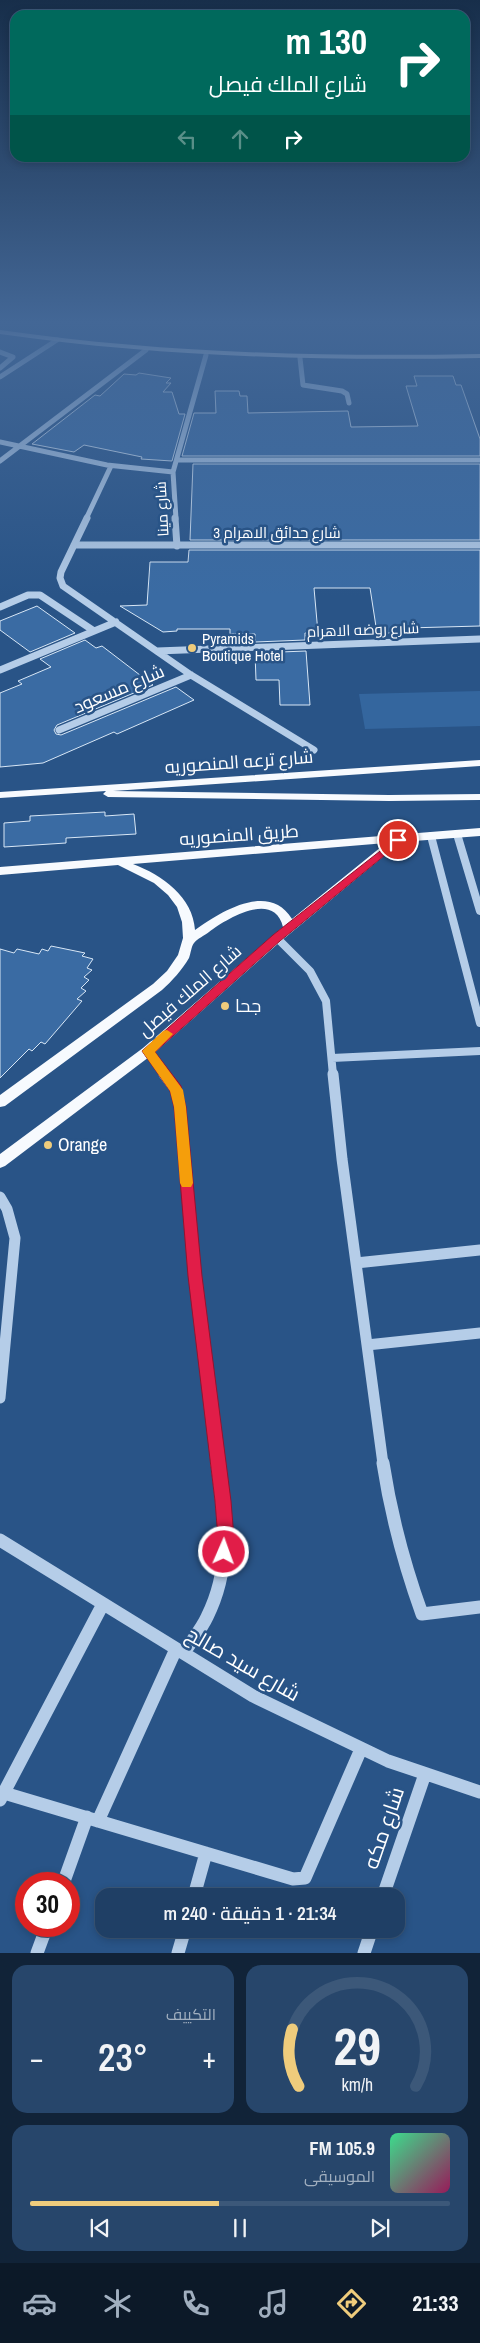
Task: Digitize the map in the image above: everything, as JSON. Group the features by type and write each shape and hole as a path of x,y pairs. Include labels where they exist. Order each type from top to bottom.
{"main road":[{"name":"شارع ترعه المنصوريه","path":"0,795 480,763"},
{"path":"75,790 134,796 480,797"},
{"name":"طريق المنصوريه","path":"0,871 480,832"},
{"name":"شارع الملك فيصل","path":"0,1162 148,1051 276,938 398,840"},
{"name":"شارع الملك فيصل","path":"0,1102 136,1004 171,975 183,958 189,940 189,922 183,906 172,891 150,875 116,862"},
{"path":"189,940 232,911 248,905 265,905 280,912 288,922 289,928"}],"street":[{"path":"0,461 62,413"},
{"name":"شارع مينا","path":"177,546 173,472 190,413"},
{"path":"0,442 111,466 173,472"},
{"path":"177,460 480,460"},
{"path":"111,466 61,572 60,578 63,586 191,675 314,750"},
{"name":"شارع حدائق الاهرام 3","path":"74,545 480,545"},
{"path":"0,607 28,595 40,595 94,631"},
{"path":"0,670 116,622"},
{"name":"شارع روضه الاهرام","path":"157,650 480,639"},
{"name":"شارع مسعود","path":"59,730 191,675"},
{"path":"458,834 480,911"},
{"path":"431,836 480,1023"},
{"path":"469,875 480,880"},
{"path":"276,938 292,951 310,971 326,1001 379,1442 390,1507 408,1575 422,1614 480,1607"},
{"path":"69,1872 93,1819 180,1651 210,1609 221,1578 226,1538 195,1276 180,1107 176,1090 148,1051"},
{"path":"332,1058 480,1051"},
{"path":"0,1197 6,1209 15,1238 0,1398"},
{"path":"356,1263 480,1250"},
{"path":"367,1345 480,1333"},
{"name":"شارع سيد صالح","path":"1,1543 253,1696 361,1749 425,1774 480,1792"},
{"path":"103,1604 2,1796 93,1819 293,1879 305,1878 361,1749"},
{"name":"شارع مكه","path":"386,1888 425,1774"},
{"path":"196,1888 206,1852"},
{"path":"38,1953 43,1937"},
{"path":"178,1953 182,1938"},
{"path":"364,1953 369,1938"}],"shaded area":[{"path":"480,691 480,726 365,729 359,694"}],"building":[{"path":"72,413 185,414 172,461 141,459 142,457 84,445 74,452 32,444"},
{"path":"194,413 348,413 351,427 418,426 414,413 471,413 480,439 480,456 182,456"},
{"path":"193,464 480,464 480,540 190,540"},
{"path":"189,550 480,550 480,626 407,628 408,633 377,633 370,588 314,588 318,633 305,633 305,640 255,642 255,634 230,634 230,629 177,629 177,631 163,632 120,606 147,605 150,562 188,562"},
{"path":"37,606 75,633 30,652 0,630 0,621"},
{"path":"85,640 96,648 102,646 153,685 57,725 54,730 56,734 61,735 176,687 194,700 117,734 114,732 43,763 0,767 0,693 22,684 18,681 51,667 40,659"},
{"path":"306,651 310,705 280,705 279,680 256,680 255,653"},
{"path":"105,812 105,816 134,814 136,834 66,838 66,843 4,847 4,823 30,821 30,816"},
{"path":"51,946 85,953 82,956 93,959 87,968 92,970 84,977 89,980 81,988 86,991 77,999 82,1001 45,1044 41,1042 32,1051 29,1049 0,1078 0,949 14,953 17,949 39,954 42,949 48,951"}],"slow traffic":[{"path":"167,1034 148,1051 176,1090 180,1107 187,1183"}],"place":[{"name":"Pyramids Boutique Hotel","path":"192,648"},
{"name":"جحا","path":"225,1006"},
{"name":"Orange","path":"48,1145"}],"route":[{"path":"224,1552 226,1538 223,1501 195,1276 180,1107 176,1090 148,1051 276,938 398,840"}]}
